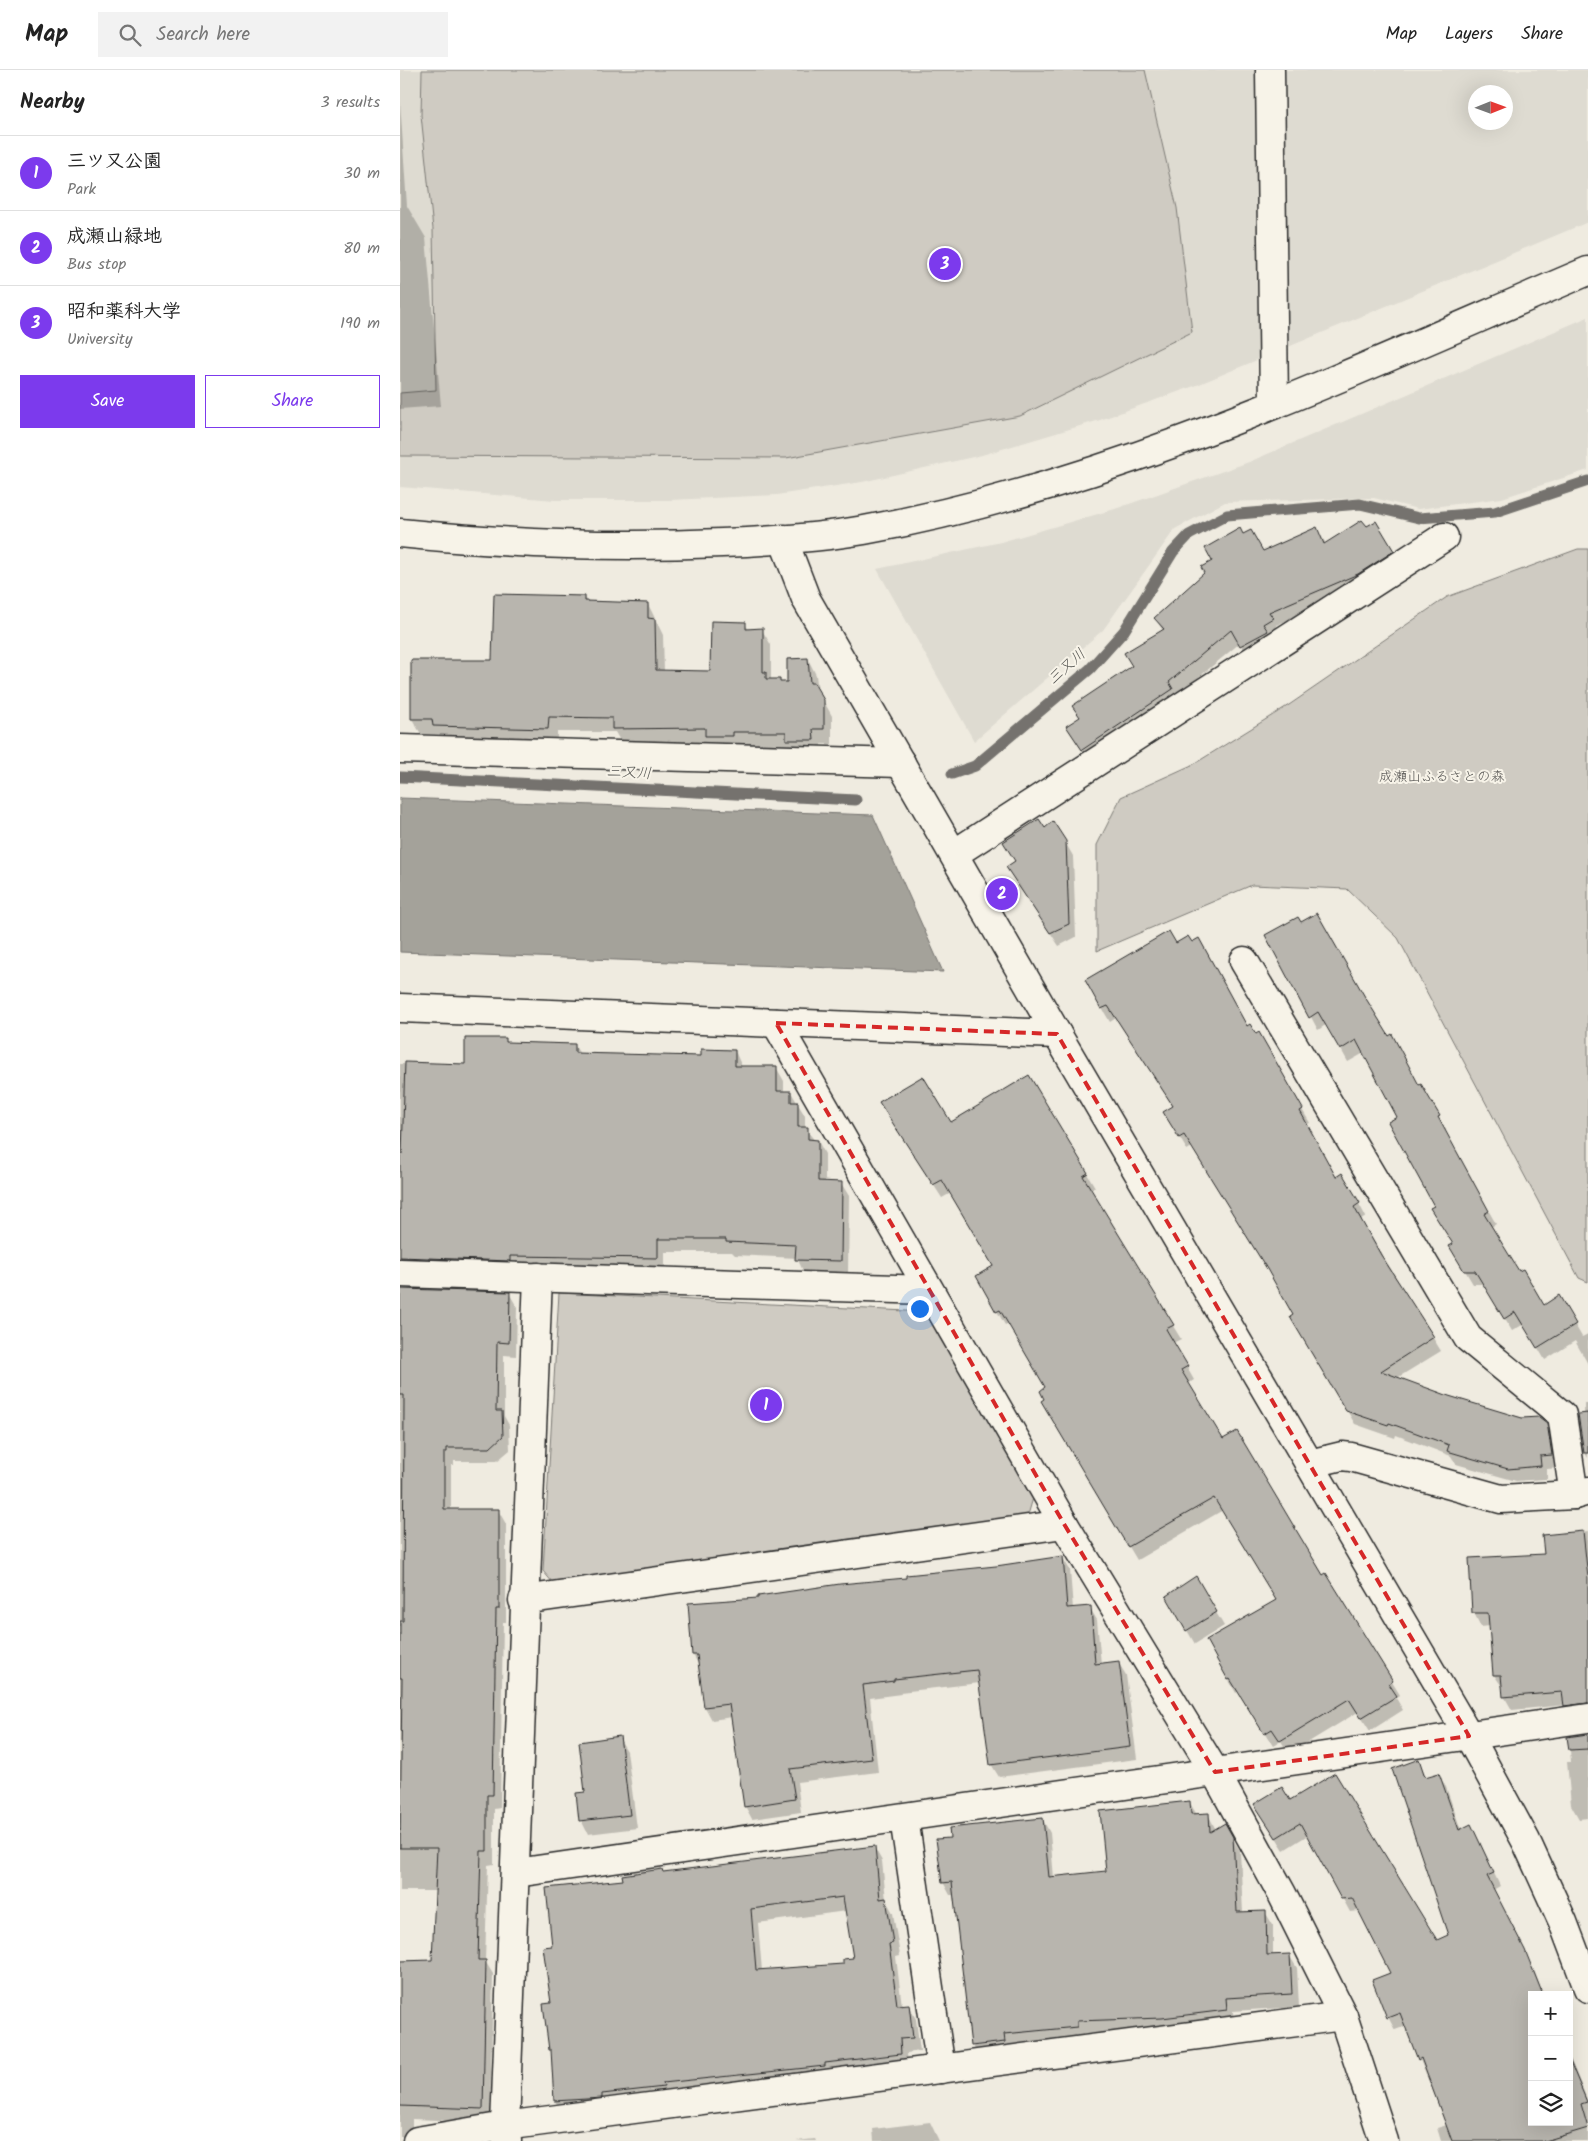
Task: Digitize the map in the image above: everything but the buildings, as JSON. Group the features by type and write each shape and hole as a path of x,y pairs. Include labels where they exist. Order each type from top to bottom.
{"street":[{"path":"1270,70 1274,404"},
{"path":"400,533 466,540 618,546 783,539 865,530 993,500 1107,466 1274,404 1588,271"},
{"path":"954,854 1444,537"},
{"path":"783,539 806,599 1057,1034 1469,1736 1526,1841 1563,1922 1588,1988"},
{"path":"400,749 901,763"},
{"path":"1244,961 1468,1338 1562,1415 1581,1493 1501,1499 1352,1457 1342,1456 1309,1464"},
{"path":"400,1008 1057,1034"},
{"path":"776,1023 1064,1524 1215,1772 1282,1894 1343,2016 1384,2141"},
{"path":"400,1273 928,1290"},
{"path":"506,2134 516,1873 523,1600 538,1277"},
{"path":"523,1600 1064,1524"},
{"path":"516,1873 1588,1718"},
{"path":"904,1818 941,2069"},
{"path":"417,2141 506,2134 941,2069 1343,2016"}],"highlighted area":[{"path":"776,1023 1057,1034 1469,1736 1215,1772 1064,1524"}],"shaded area":[{"path":"400,70 1588,70 1588,222 1197,385 1100,420 982,455 862,482 777,495 670,500 554,500 400,487"},
{"path":"1588,317 1588,470 1502,498 1418,509 1374,498 1225,502 1175,529 1103,630 974,741 877,569 1001,542 1115,509 1249,462"},
{"path":"400,798 873,815 943,972 400,952"}],"green space":[{"path":"422,70 1145,70 1177,208 1192,332 1020,416 786,458 400,456 400,393 436,390 433,229 421,115"},
{"name":"成瀬山ふるさとの森","path":"1578,549 1588,549 1588,1282 1579,1278 1398,938 1347,889 1252,885 1097,951 1097,845 1121,797 1194,764 1289,705 1447,597"},
{"path":"559,1293 925,1312 1033,1498 1028,1515 553,1583 543,1571"}],"waterway":[{"path":"952,774 975,766 1090,669 1124,631 1173,552 1189,535 1227,515 1360,504 1419,518 1495,512 1588,481"},
{"name":"三又川","path":"400,777 856,800"}],"place":[{"name":"昭和薬科大学","path":"945,264"},
{"name":"成瀬山緑地","path":"1002,894"},
{"name":"三ツ又公園","path":"766,1405"}]}
